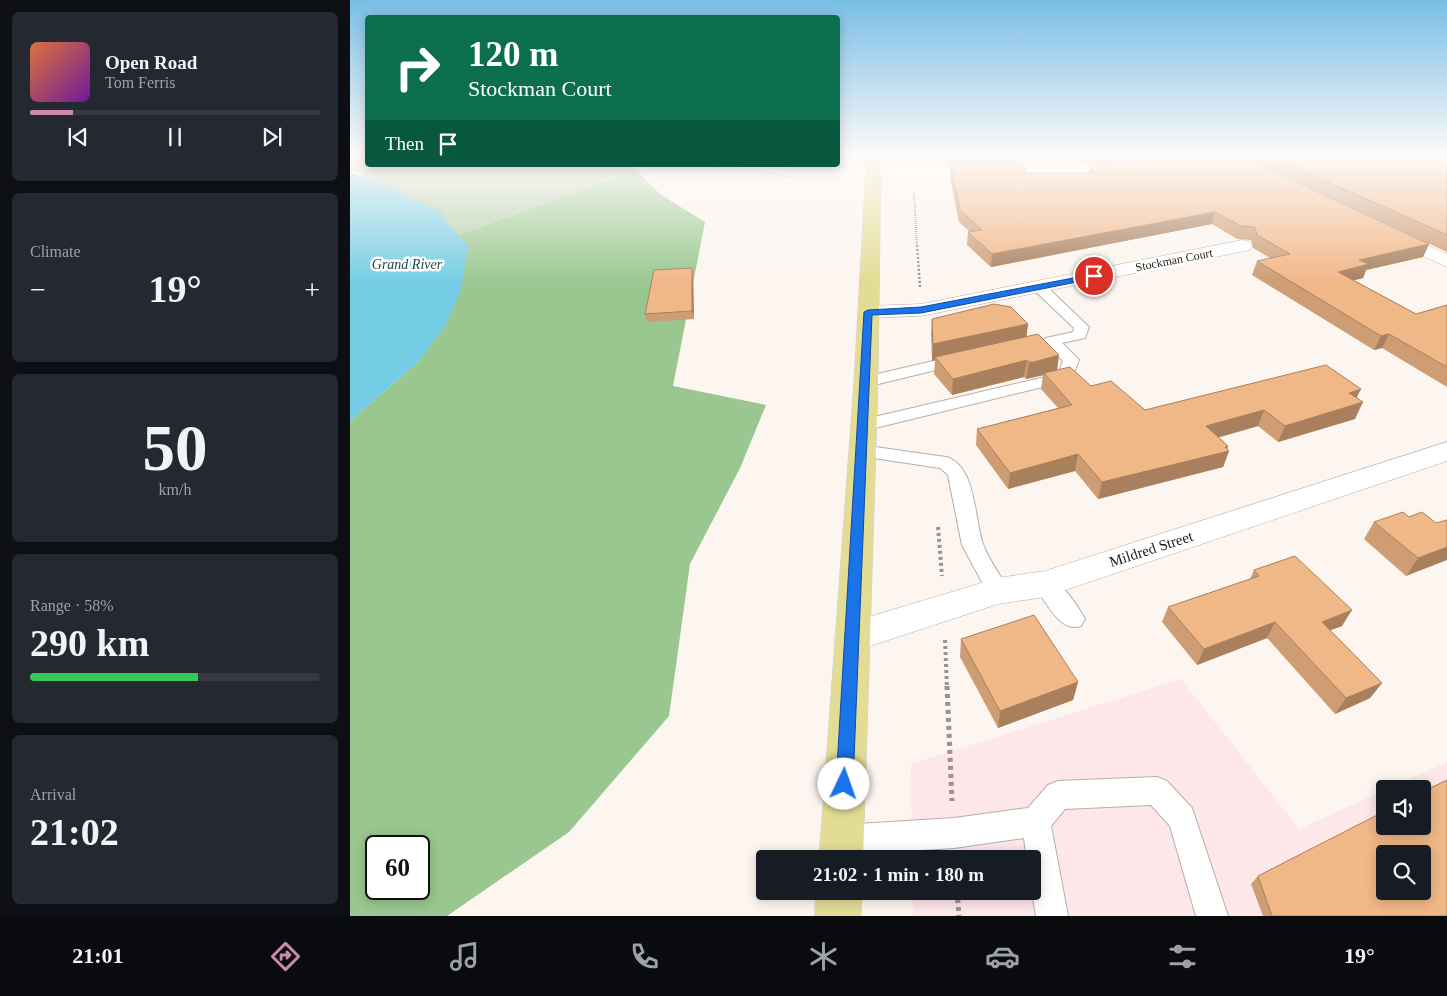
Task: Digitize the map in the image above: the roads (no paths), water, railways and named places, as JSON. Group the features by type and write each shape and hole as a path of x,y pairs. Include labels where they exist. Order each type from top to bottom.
{"main road":[{"path":"841,849 866,382 873,198"},
{"path":"838,916 839,900"}],"street":[{"path":"1376,227 1447,261"},
{"name":"Stockman Court","path":"868,312 921,310 1243,246"},
{"name":"Mildred Street","path":"852,636 998,591 1045,584 1447,451"}],"lane":[{"path":"1032,345 1080,335 1082,327 1039,287"},
{"path":"862,438 1065,377 1071,360 1050,341"},
{"path":"866,382 978,356"},
{"path":"862,438 946,463 957,473 973,545 998,591"},
{"path":"1045,584 1073,619"},
{"path":"841,849 1036,822 1058,795 1157,791 1182,818 1212,916"},
{"path":"1036,822 1052,916"}],"water":[{"name":"Grand River","path":"350,198 412,198 441,212 446,222 468,245 461,290 444,328 419,361 350,421"}]}
